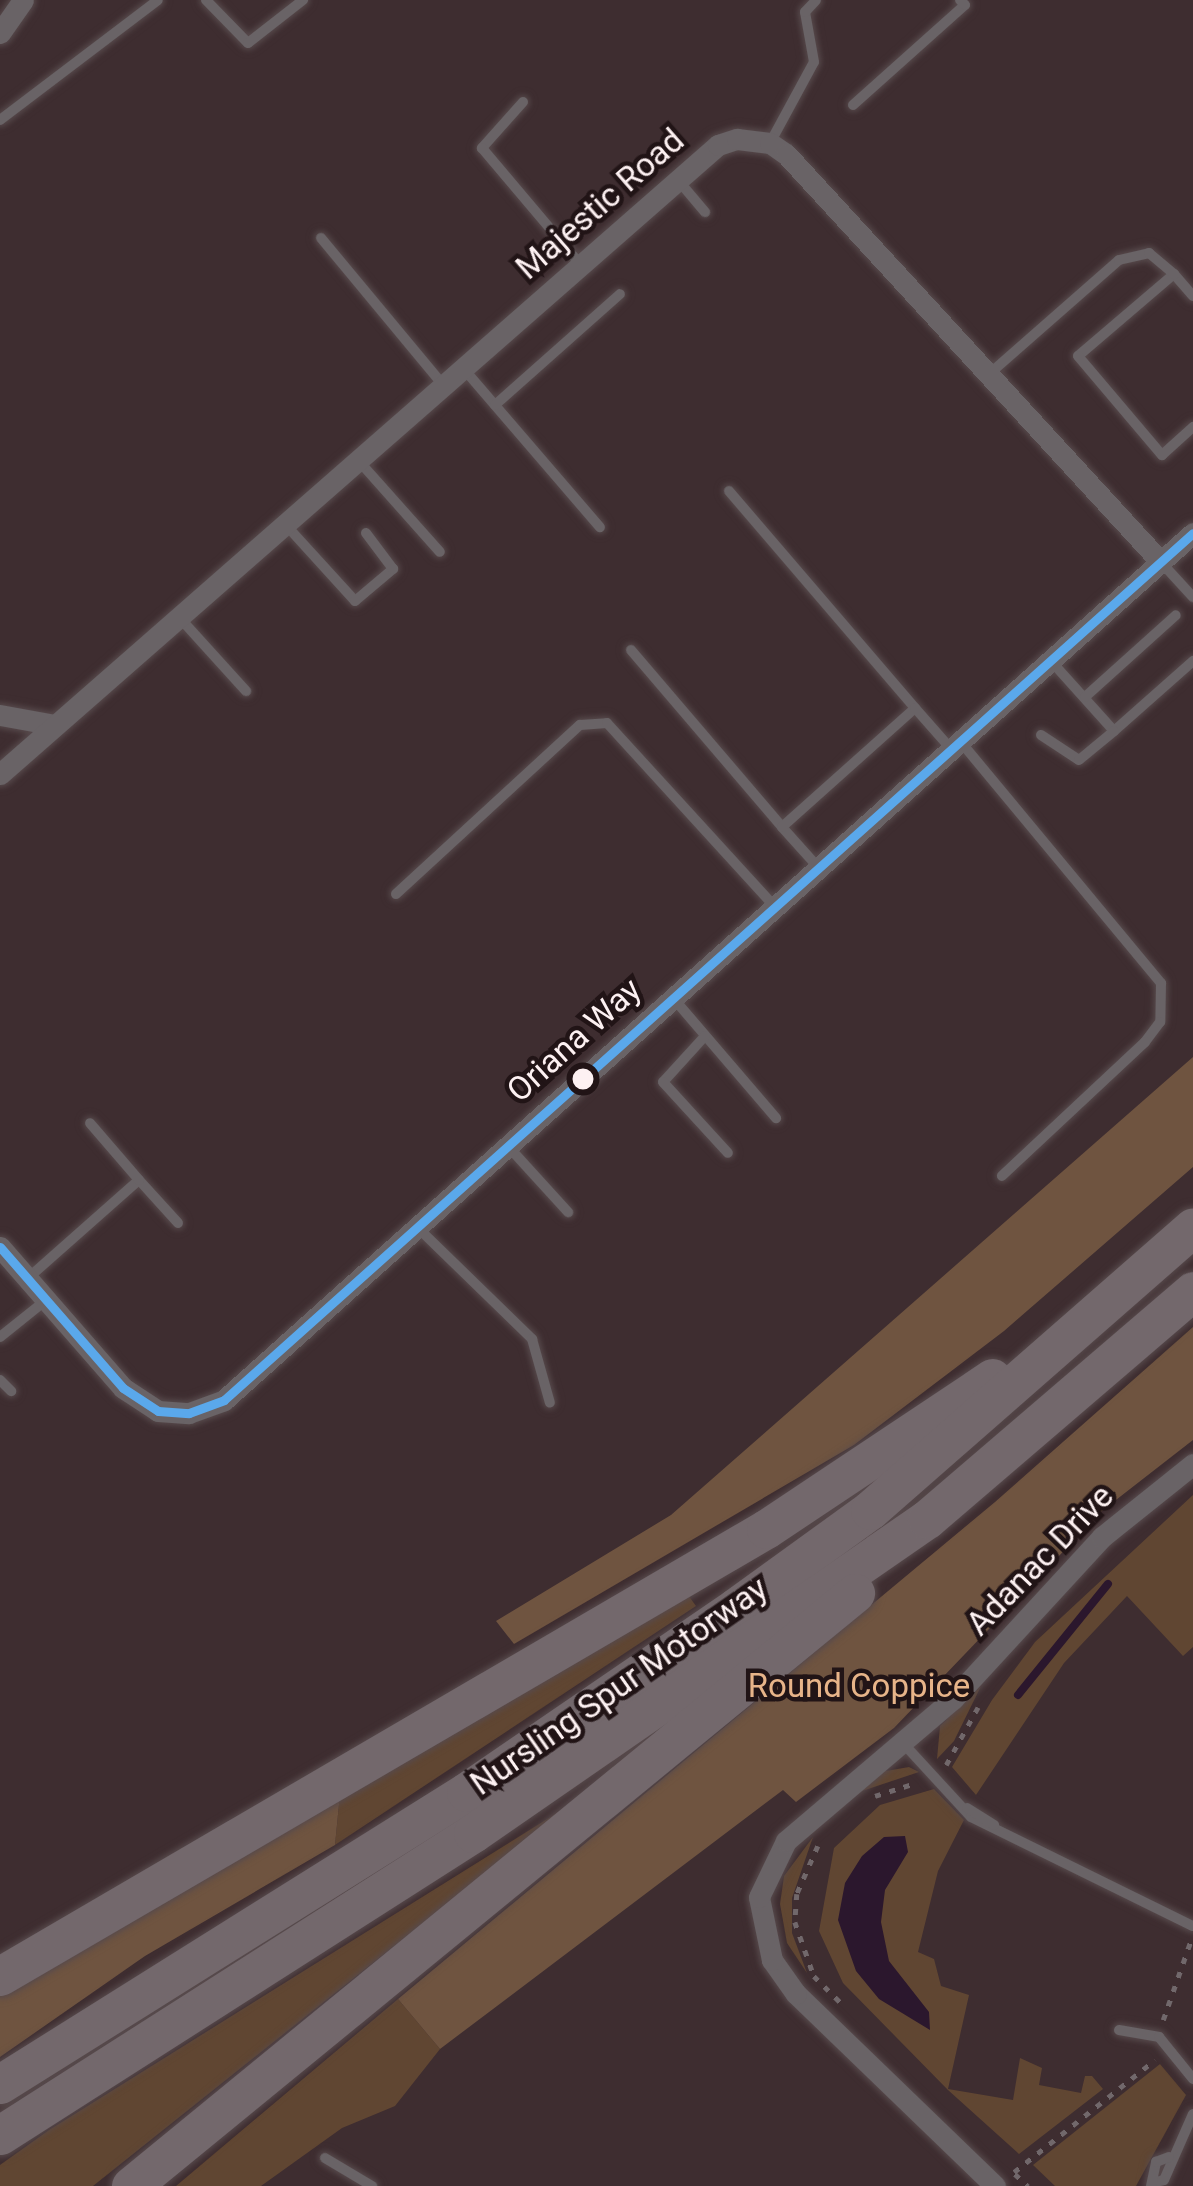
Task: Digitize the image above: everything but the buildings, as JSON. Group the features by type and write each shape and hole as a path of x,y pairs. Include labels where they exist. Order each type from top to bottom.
{"highway":[{"name":"Nursling Spur Motorway","path":"0,2084 466,1792 870,1510 1193,1227"},
{"path":"0,1976 766,1529 1148,1268"},
{"name":"Nursling Spur Motorway","path":"0,2135 512,1807 927,1520 1193,1291"},
{"path":"131,2186 816,1632 927,1520"}],"street":[{"path":"0,33 23,0"},
{"path":"770,142 1160,561"},
{"name":"Majestic Road","path":"0,774 718,145 770,142"},
{"name":"Oriana Way","path":"0,1247 122,1388 158,1411 189,1413 224,1400 1193,533"},
{"path":"0,716 55,725"},
{"name":"Adanac Drive","path":"994,2186 796,1994 762,1931 759,1898 786,1841 903,1743 1102,1537 1193,1464"}],"lane":[{"path":"0,121 158,0"},
{"path":"206,0 248,43 302,0"},
{"path":"770,142 814,62 806,11 816,0"},
{"path":"853,105 965,5 960,0"},
{"path":"524,102 482,148 581,265"},
{"path":"678,181 705,212"},
{"path":"321,238 443,386"},
{"path":"988,374 1119,260 1149,253 1193,296"},
{"path":"1174,274 1078,356 1162,454 1193,427"},
{"path":"495,405 620,295"},
{"path":"463,368 600,527"},
{"path":"358,460 440,552"},
{"path":"729,491 1161,983 1160,1022 1145,1042 1002,1176"},
{"path":"285,524 355,601 393,569 366,533"},
{"path":"1160,561 1193,597"},
{"path":"1085,697 1176,615"},
{"path":"179,617 246,692"},
{"path":"631,650 817,866"},
{"path":"1051,661 1114,731"},
{"path":"1041,735 1079,760 1193,662"},
{"path":"782,826 915,708"},
{"path":"396,894 580,725 607,723 773,905"},
{"path":"672,997 776,1118"},
{"path":"705,1036 663,1082 728,1153"},
{"path":"90,1123 178,1223"},
{"path":"507,1145 568,1212"},
{"path":"27,1279 139,1180"},
{"path":"417,1227 532,1339 550,1402"},
{"path":"0,1337 46,1300"},
{"path":"0,1380 11,1391"},
{"path":"903,1743 967,1808 1193,1930"},
{"path":"1119,2030 1159,2036 1193,2079"},
{"path":"1152,2185 1156,2162 1168,2157 1193,2114"},
{"path":"325,2158 372,2186"}],"path":[{"path":"867,1799 934,1776 981,1701"},
{"path":"820,1842 797,1894 795,1922 814,1976 849,2012"},
{"path":"1013,2172 1156,2059 1193,1930"},
{"path":"999,2159 1028,2186"}],"shaded area":[{"path":"1193,1495 1193,1647 1183,1656 1127,1596 1064,1663 976,1795 952,1767 992,1700 1035,1642"},
{"path":"688,1595 696,1606 335,1845 340,1794"},
{"path":"981,1686 954,1741 937,1759 940,1726"},
{"path":"909,1767 919,1772 859,1792 880,1772"},
{"path":"934,1789 964,1820 938,1871 918,1952 934,1959 941,1986 969,1995 948,2089 1013,2100 1020,2058 1042,2068 1039,2085 1081,2093 1085,2076 1092,2076 1103,2089 1019,2154 948,2090 843,1983 819,1931 834,1848 880,1805"},
{"path":"576,1801 93,2186 0,2186 0,2165 49,2130"},
{"path":"905,1836 908,1852 885,1890 881,1922 889,1961 929,2012 930,2030 879,1999 856,1971 838,1920 845,1883 862,1856 884,1837"},
{"path":"813,1837 792,1898 792,1933 807,1973 787,1943 780,1904 784,1876"},
{"path":"398,1999 440,2049 395,2106 342,2128 261,2186 176,2186"},
{"path":"1160,2064 1186,2095 1136,2186 1055,2186 1033,2165"}],"green space":[{"path":"1193,1057 1193,1167 1004,1331 854,1445 514,1644 496,1621 671,1515"},
{"name":"Round Coppice","path":"1193,1327 1193,1440 1103,1510 894,1728 796,1802 783,1790 440,2049 398,1999 995,1502"},
{"path":"340,1794 335,1845 145,1956 0,2057 0,1992"}],"waterway":[{"path":"1018,1695 1108,1584"}],"transit line":[{"path":"0,1247 123,1388 158,1411 189,1413 224,1400 1193,533"}]}
